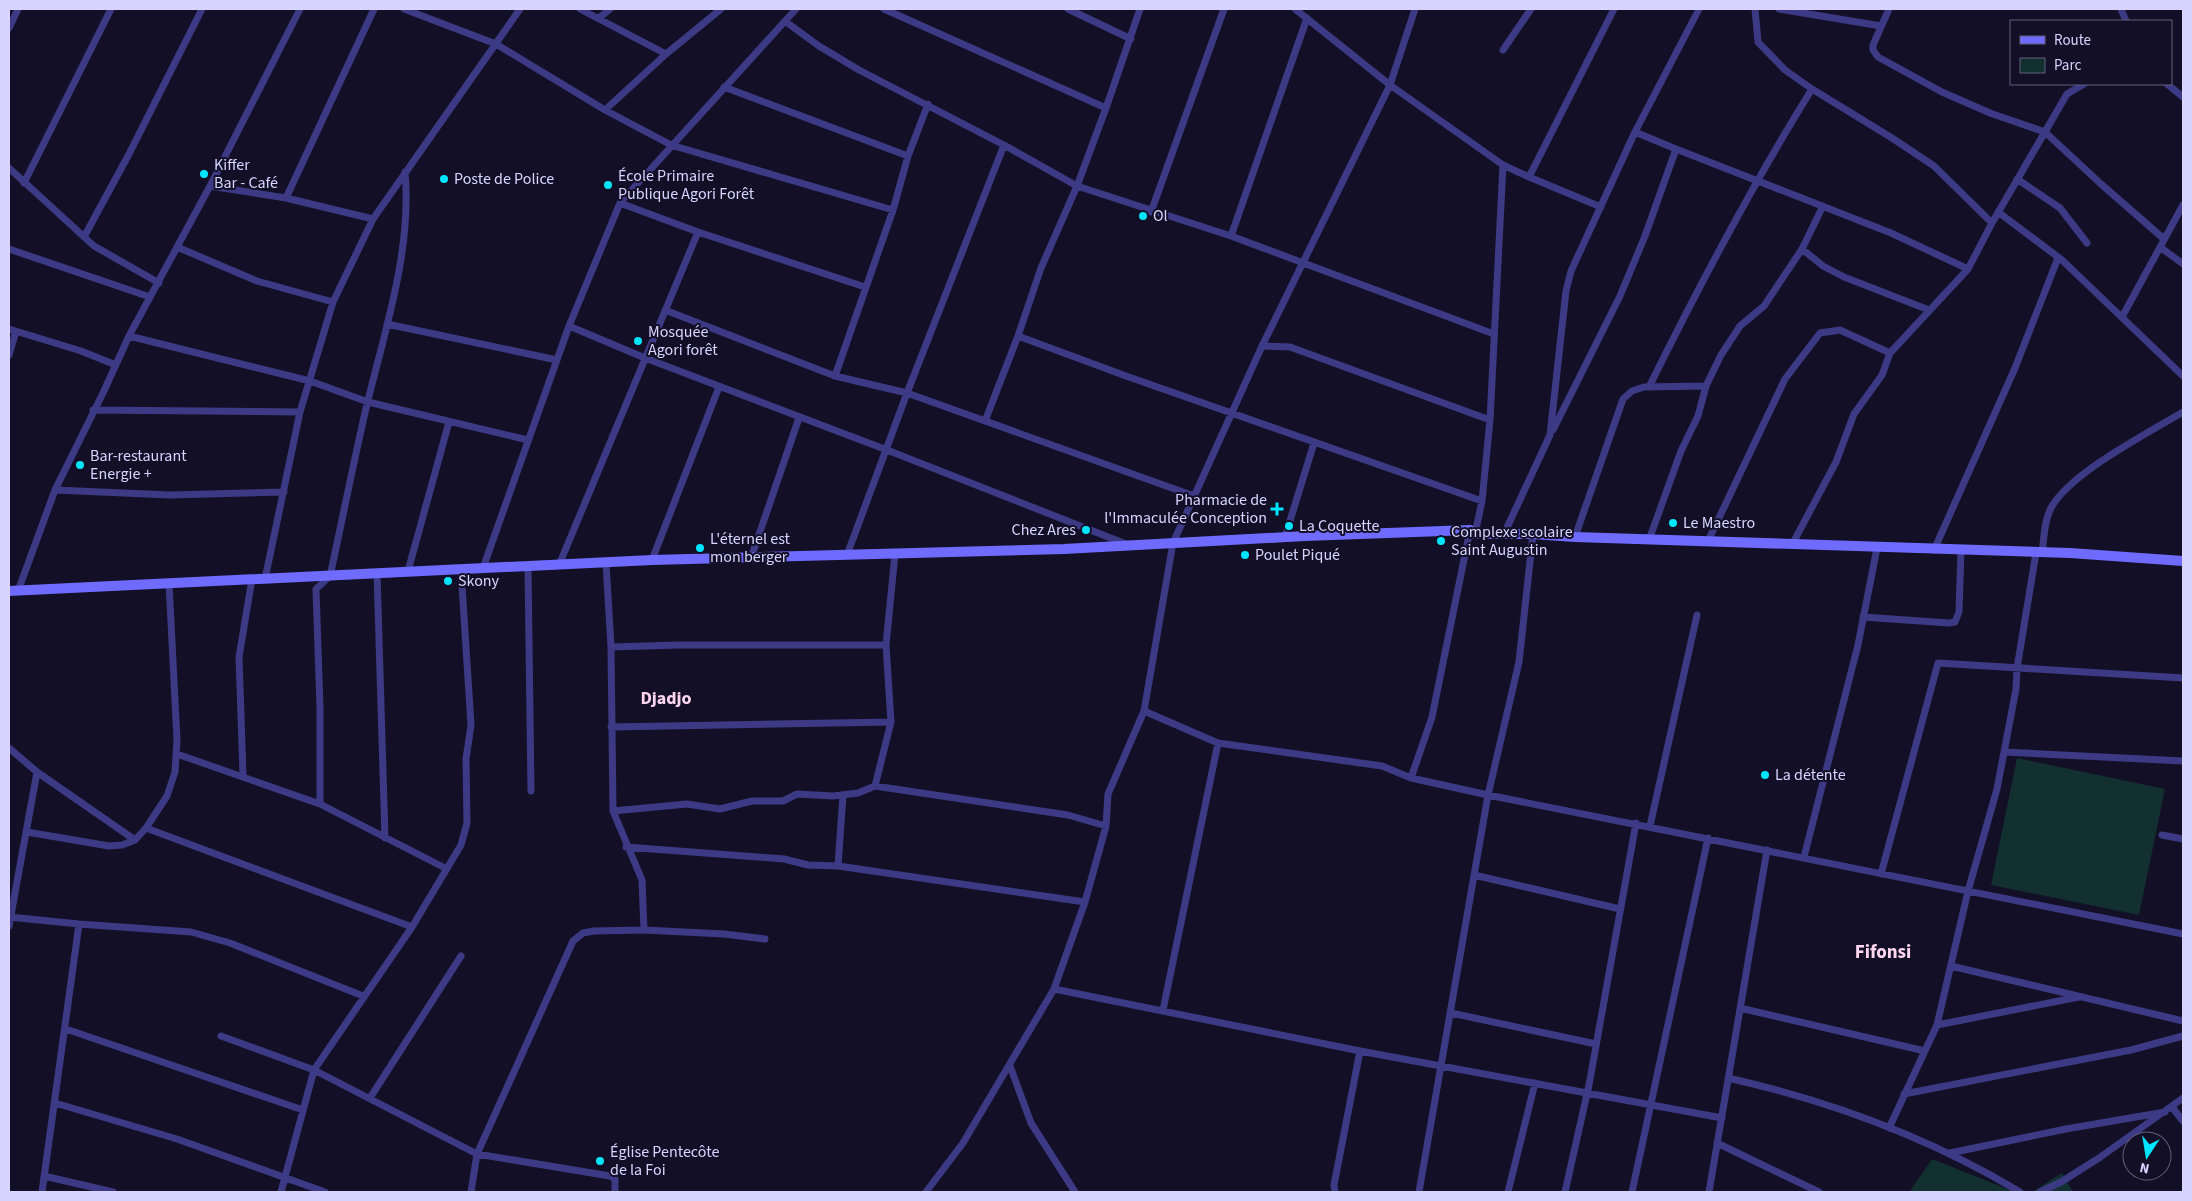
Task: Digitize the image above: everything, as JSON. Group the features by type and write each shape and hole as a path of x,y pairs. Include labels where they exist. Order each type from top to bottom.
{"main road":[{"path":"14,591 652,560 1131,546 1285,537 1473,532 1649,540 2136,556 2183,561"}],"street":[{"path":"9,28 18,9"},
{"path":"24,183 111,9"},
{"path":"84,238 129,154 202,9"},
{"path":"14,591 55,490 129,336 210,186 300,9"},
{"path":"286,198 374,9"},
{"path":"404,9 496,44 605,110 671,145 892,210"},
{"path":"265,579 300,412 333,302 373,219 520,9"},
{"path":"580,9 666,54"},
{"path":"598,18 610,9"},
{"path":"605,110 666,54 722,9"},
{"path":"483,568 569,326 620,203 796,9"},
{"path":"884,9 1106,108"},
{"path":"1068,9 1131,38"},
{"path":"985,421 1018,336 1040,268 1077,186 1140,9"},
{"path":"1151,212 1224,9"},
{"path":"1295,9 1390,84 1503,164 1528,178 1601,206"},
{"path":"926,1192 963,1143 1054,989 1085,902 1106,826 1108,794 1144,711 1173,543 1262,346 1390,84 1415,9"},
{"path":"1528,178 1614,9"},
{"path":"1550,435 1571,271 1635,132 1699,9"},
{"path":"1755,9 1758,42 1785,70 1812,90 1892,138 1934,166 1992,223"},
{"path":"1779,9 1812,12 1881,26"},
{"path":"1889,9 1873,50 1878,57 1942,92 1990,113 2044,132 2164,239"},
{"path":"1503,50 1529,10"},
{"path":"1231,236 1307,18"},
{"path":"786,22 819,46 859,70 928,104 1077,186 1151,212 1231,236 1494,334"},
{"path":"1794,544 1836,462 1854,414 1882,375 1890,353 1968,269 1998,212 2067,94 2082,85"},
{"path":"2168,85 2183,97"},
{"path":"724,87 908,156"},
{"path":"1649,387 1696,291 1774,150 1812,90"},
{"path":"835,376 892,210 908,156 928,104"},
{"path":"1635,132 1891,233 1968,269"},
{"path":"847,555 907,393 1004,145"},
{"path":"1504,534 1550,435 1620,296 1645,236 1676,149"},
{"path":"1411,778 1432,717 1473,532 1482,501 1490,420 1503,164"},
{"path":"9,168 94,246 158,283"},
{"path":"320,804 320,708 316,589 330,576 387,324 404,239 407,192 405,172"},
{"path":"2017,179 2060,208 2087,243"},
{"path":"210,186 286,198 373,219"},
{"path":"620,203 698,232 865,287"},
{"path":"2122,317 2183,205"},
{"path":"1649,540 1681,451 1698,416 1706,386 1721,355 1740,326 1764,306 1802,249 1823,206"},
{"path":"1998,212 2058,258 2183,376"},
{"path":"559,565 698,232"},
{"path":"177,247 257,281 333,302"},
{"path":"2160,247 2183,264"},
{"path":"9,249 150,297"},
{"path":"1802,249 1823,266 1844,277 1928,310"},
{"path":"1934,550 2016,368 2058,258"},
{"path":"664,310 835,376 907,393 1194,496"},
{"path":"387,324 557,360"},
{"path":"569,326 719,387 887,450 1131,546"},
{"path":"9,355 12,330 81,351 116,365"},
{"path":"1708,541 1785,379 1820,333 1840,330 1890,353"},
{"path":"129,336 310,381 368,402 528,440"},
{"path":"1018,336 1232,414 1482,501"},
{"path":"1262,346 1290,348 1490,420"},
{"path":"1575,537 1623,400 1632,391 1649,387 1706,386"},
{"path":"652,560 719,387"},
{"path":"93,410 300,412"},
{"path":"1889,1128 1937,1025 1968,891 1997,789 2016,689 2017,668 2047,517 2057,498 2071,484 2106,459 2183,412"},
{"path":"751,558 799,418"},
{"path":"408,571 449,422"},
{"path":"1285,537 1314,443"},
{"path":"55,490 170,494 284,492"},
{"path":"1419,1192 1488,795 1518,662 1533,534"},
{"path":"1804,857 1863,617 1877,548"},
{"path":"1863,617 1955,622 1959,612 1961,550"},
{"path":"875,786 891,722 886,645 895,554"},
{"path":"606,563 611,647 613,811 626,847 642,880 644,930"},
{"path":"528,566 531,790"},
{"path":"281,1192 314,1070 412,927 461,845 467,823 466,759 471,725 461,570"},
{"path":"377,573 385,838"},
{"path":"242,775 239,657 252,579"},
{"path":"27,832 110,846 122,845 135,840 146,828 172,786 177,754 169,583"},
{"path":"1650,826 1697,615"},
{"path":"611,647 679,645 886,645"},
{"path":"1881,874 1938,663 2183,678"},
{"path":"1144,711 1218,743 1382,766 1411,778 1488,795 1636,823 2183,934"},
{"path":"611,727 891,722"},
{"path":"1163,1010 1218,743"},
{"path":"9,748 37,772 135,840"},
{"path":"2004,752 2183,761"},
{"path":"177,754 242,775 320,804 447,869"},
{"path":"9,926 37,772"},
{"path":"613,811 687,804 720,809 752,801 783,801 797,794 833,796 858,793 875,786 1068,815 1106,826"},
{"path":"838,866 843,795"},
{"path":"1565,1192 1587,1093 1636,823"},
{"path":"146,828 412,927"},
{"path":"2162,835 2183,839"},
{"path":"1632,1192 1708,838"},
{"path":"626,847 784,859 808,865 838,866 1085,902"},
{"path":"1709,1192 1767,850"},
{"path":"1474,875 1620,909"},
{"path":"10,917 191,932 230,943 363,996"},
{"path":"42,1192 79,924"},
{"path":"472,1192 477,1154 573,941 582,932 644,930 724,934 765,939"},
{"path":"370,1098 461,956"},
{"path":"1951,966 2183,1021"},
{"path":"1054,989 1360,1051 1722,1118"},
{"path":"1937,1025 2082,997"},
{"path":"1740,1008 1925,1051"},
{"path":"1451,1013 1596,1044"},
{"path":"66,1029 303,1110"},
{"path":"221,1036 314,1070 477,1154 610,1176 615,1179 615,1192"},
{"path":"1904,1094 2131,1050 2183,1036"},
{"path":"1335,1192 1334,1185 1360,1051"},
{"path":"1010,1066 1031,1123 1075,1192"},
{"path":"1728,1078 1779,1090 1889,1128 1950,1153 2020,1192"},
{"path":"1508,1192 1535,1083"},
{"path":"2040,1192 2061,1182 2099,1158 2183,1098"},
{"path":"55,1103 177,1139 325,1192"},
{"path":"2172,1107 2183,1121"},
{"path":"1950,1153 2066,1129 2165,1112"},
{"path":"1717,1143 1819,1192"},
{"path":"44,1176 113,1192"}],"green space":[{"path":"2017,758 2165,789 2139,915 1991,885"},
{"path":"1932,1159 2015,1192 1910,1191"},
{"path":"2062,1173 2073,1192 2032,1192"}],"place":[{"name":"Kiffer Bar - Café","path":"204,174"},
{"name":"Poste de Police","path":"444,179"},
{"name":"École Primaire Publique Agori Forêt","path":"608,185"},
{"name":"Ol","path":"1143,216"},
{"name":"Mosquée Agori forêt","path":"638,341"},
{"name":"Bar-restaurant Energie +","path":"80,465"},
{"name":"Pharmacie de l'Immaculée Conception","path":"1277,509"},
{"name":"Le Maestro","path":"1673,523"},
{"name":"La Coquette","path":"1289,526"},
{"name":"Chez Ares","path":"1086,530"},
{"name":"Complexe scolaire Saint Augustin","path":"1441,541"},
{"name":"L'éternel est mon berger","path":"700,548"},
{"name":"Poulet Piqué","path":"1245,555"},
{"name":"Skony","path":"448,581"},
{"name":"La détente","path":"1765,775"},
{"name":"Église Pentecôte de la Foi","path":"600,1161"}],"district":[{"name":"Djadjo","path":"666,698"},
{"name":"Fifonsi","path":"1883,952"}]}
